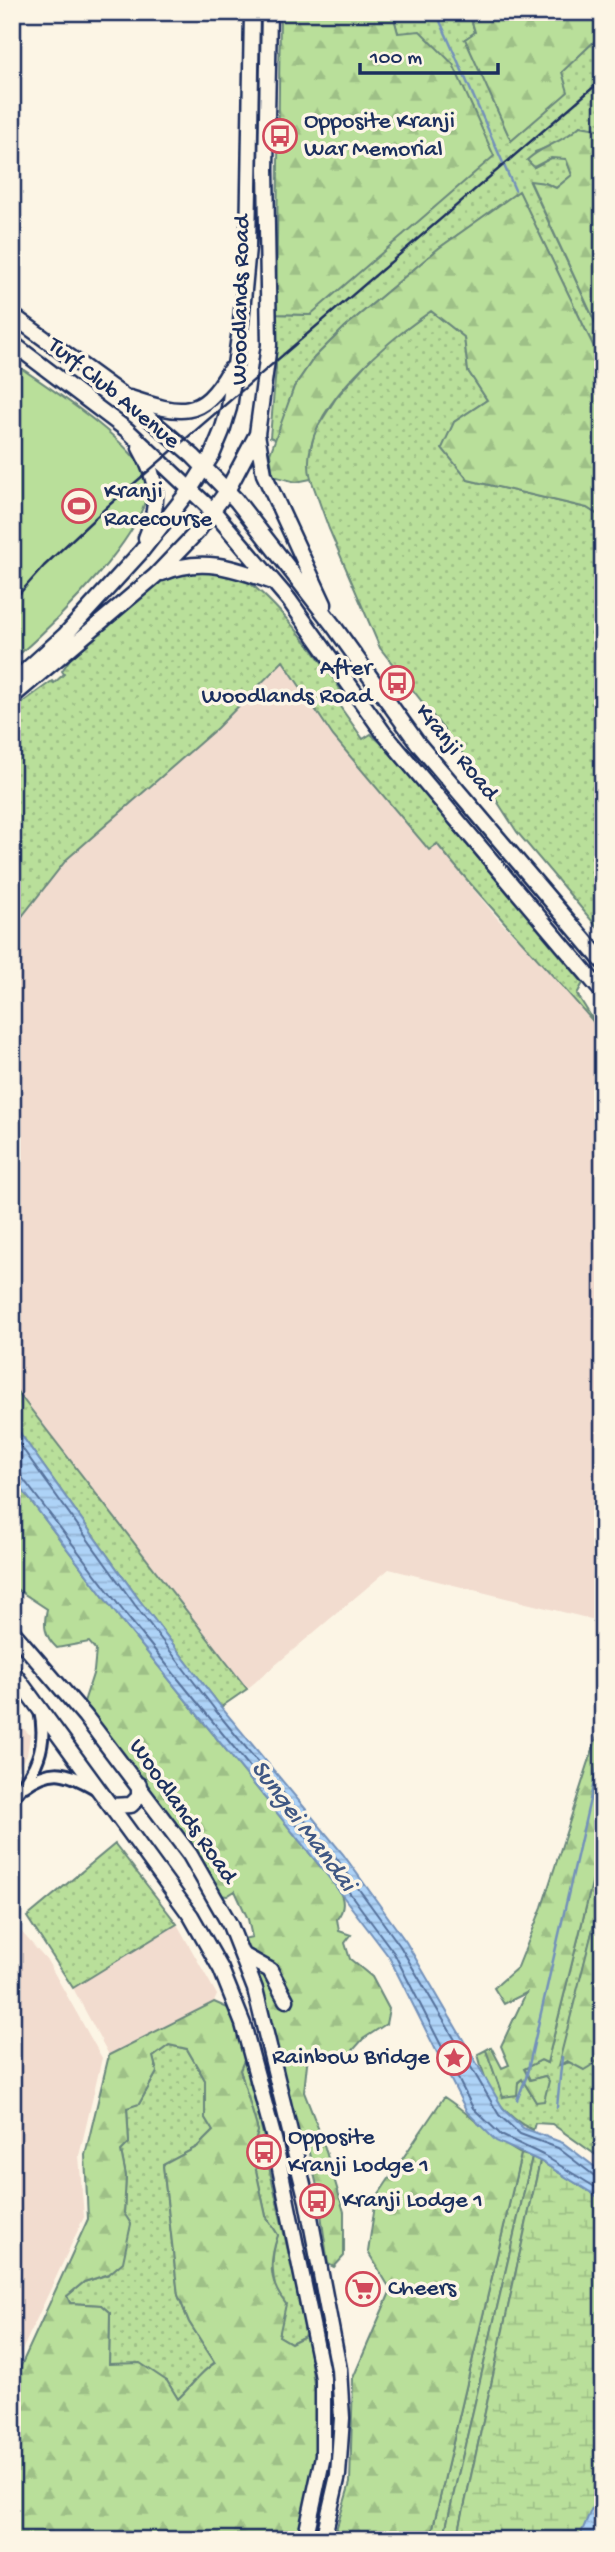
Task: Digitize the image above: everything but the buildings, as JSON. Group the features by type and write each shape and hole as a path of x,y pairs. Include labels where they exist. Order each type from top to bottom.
{"main road":[{"name":"Woodlands Road","path":"12,682 65,635 140,553 191,488 212,455 225,419 248,247 252,12"},
{"name":"Woodlands Road","path":"12,697 155,576 214,512 257,434 269,345 266,169 268,12"},
{"name":"Turf Club Avenue","path":"12,315 122,395 204,467"},
{"name":"Turf Club Avenue","path":"12,344 127,430 214,512"},
{"path":"122,395 162,410 196,407 214,394 234,362"},
{"path":"127,430 152,469 157,488 156,510 140,553"},
{"path":"257,434 264,474 333,625"},
{"name":"Kranji Road","path":"204,467 227,491 333,625 419,746 603,962"},
{"name":"Kranji Road","path":"214,512 333,658 383,732 603,993"},
{"path":"155,576 177,566 204,563 227,566 274,583"},
{"name":"Woodlands Road","path":"12,1630 139,1785 190,1855 230,1925 243,1955 278,2072 316,2244 339,2368 342,2417 338,2475 323,2540"},
{"path":"12,1671 191,1916 221,1969 243,2024 274,2139 323,2378 323,2456 305,2540"},
{"path":"111,1806 131,1805 139,1797 139,1785"},
{"path":"243,1955 270,1970 286,2000"}],"street":[{"path":"16,1794 43,1745 44,1732 38,1705"},
{"path":"16,1794 40,1775 59,1772 99,1790"}],"shaded area":[{"path":"283,661 333,736 429,850 436,844 498,919 543,963 603,1033 603,1622 389,1569 247,1689 12,1385 12,929 67,859 217,728"},
{"path":"12,1717 30,1735 27,1755 12,1774"},
{"path":"12,1921 48,1962 102,2058 79,2156 84,2217 12,2372"},
{"path":"177,1924 217,1995 214,2002 109,2055 73,1988"}],"green space":[{"path":"280,12 397,12 395,22 398,33 420,31 453,64 494,156 310,315 276,314"},
{"path":"397,12 469,12 475,33 465,39 561,72 603,33 603,130 580,126 564,141 535,152 534,167 551,158 566,158 572,175 556,188 545,183 530,182 603,339 603,366 519,192 439,248 345,327 314,358 294,387 277,440 270,437 276,368 276,314 311,315 398,33 395,22"},
{"path":"469,12 603,12 603,33 562,72 568,92 511,141 465,39 475,32"},
{"path":"580,126 603,130 603,339 530,181 556,188 572,175 566,159 551,158 534,167 527,160"},
{"path":"519,191 603,366 603,518 587,508 468,480 442,448 454,422 487,400 468,371 464,337 431,311 368,362 347,383 329,407 316,431 309,455 311,479 296,482 273,476 270,454 294,387 314,358 345,327 439,248"},
{"path":"431,311 464,337 468,371 487,400 454,422 468,480 587,508 603,518 603,934 517,832 484,781 380,648 329,529 311,479 307,464 315,431 336,398 379,349"},
{"name":"Kranji Racecourse","path":"12,362 86,414 124,446 146,476 147,496 137,520 98,574 50,626 12,661"},
{"path":"201,569 238,576 250,583 297,630 337,684 344,696 336,701 363,739 371,734 384,746 583,983 577,994 597,1026 437,844 429,850 333,736 283,661 217,728 67,859 12,929 12,710 52,681 54,683 64,674 62,671 70,659 157,583 171,576"},
{"path":"12,1385 247,1689 221,1707 140,1601 12,1422"},
{"path":"12,1476 121,1620 335,1885 343,1905 337,1919 339,1931 351,1935 345,1943 350,1959 372,1977 389,2009 386,2024 363,2039 348,2056 308,2054 304,2092 322,2138 344,2212 344,2256 334,2267 328,2264 317,2186 308,2149 301,2148 239,1940 252,1937 248,1919 235,1891 227,1896 219,1895 83,1705 94,1671 96,1650 89,1642 57,1648 49,1639 46,1630 47,1609 12,1586"},
{"path":"603,1718 603,1839 547,2063 541,2060 524,2069 530,2080 545,2076 549,2081 544,2101 536,2102 522,2079 518,2082 517,2095 503,2097 486,2050 491,2047 502,2068 509,2065 501,2046 526,1993 504,2004 494,1988 518,1967 542,1907"},
{"path":"603,1839 603,1889 559,2065 601,2054 598,2038 603,2021 603,2160 552,2124 535,2123 533,2130 512,2117 490,2089 478,2054 486,2050 503,2097 522,2079 536,2102 545,2076 530,2080 524,2068 541,2060 547,2063"},
{"path":"115,1844 177,1924 73,1988 27,1917"},
{"path":"603,1889 603,2021 598,2036 599,2057 584,2070 567,2061 558,2066"},
{"path":"214,2002 230,2009 245,2058 240,2070 258,2131 252,2152 266,2216 278,2235 272,2271 276,2288 286,2304 279,2336 291,2343 307,2335 317,2405 316,2454 298,2540 12,2540 12,2379 15,2379 88,2219 85,2155 109,2055","holes":["169,2045 187,2049 205,2080 205,2118 213,2131 197,2147 163,2165 178,2295 189,2322 215,2363 178,2399 167,2381 140,2363 109,2364 110,2313 101,2305 70,2303 67,2296 84,2282 109,2274 123,2262 131,2224 124,2213 126,2176 121,2151 129,2143 127,2108 139,2104 157,2072 153,2057"]},
{"path":"169,2045 187,2049 205,2080 205,2118 213,2131 197,2147 163,2165 178,2295 189,2322 215,2362 178,2399 167,2381 109,2364 110,2313 101,2305 70,2303 67,2296 84,2282 109,2274 124,2213 126,2176 121,2151 129,2143 127,2107 139,2104 157,2072 153,2057"},
{"path":"245,2058 265,2143 260,2145 263,2158 267,2158 307,2335 291,2343 279,2336 279,2311 273,2275 274,2250 278,2235 266,2216 252,2152 258,2131 240,2070"},
{"path":"444,2097 521,2154 430,2540 333,2540 350,2483 353,2378 391,2290 368,2252 376,2198"},
{"path":"521,2154 532,2157 443,2540 430,2540"},
{"path":"532,2157 540,2161 457,2540 443,2540"},
{"path":"540,2161 603,2200 603,2482 581,2540 457,2540"}],"water":[{"name":"Sungei Mandai","path":"12,1422 140,1601 221,1707 343,1854 406,1942 504,2110 523,2128 563,2143 603,2173 603,2200 540,2161 496,2141 467,2112 389,1957 320,1866 121,1620 12,1476"},
{"path":"603,2482 603,2540 581,2540 582,2531"}],"waterway":[{"path":"436,12 515,190"},
{"path":"517,2100 526,2078 603,1743"},
{"path":"557,2107 562,2057"}],"railway":[{"path":"12,602 44,566 108,506 603,79"}],"place":[{"name":"Opposite Kranji War Memorial","path":"280,136"},
{"name":"Kranji Racecourse","path":"79,506"},
{"name":"After Woodlands Road","path":"397,683"},
{"name":"Rainbow Bridge","path":"454,2058"},
{"name":"Opposite Kranji Lodge 1","path":"264,2152"},
{"name":"Kranji Lodge 1","path":"317,2201"},
{"name":"Cheers","path":"363,2289"}]}
